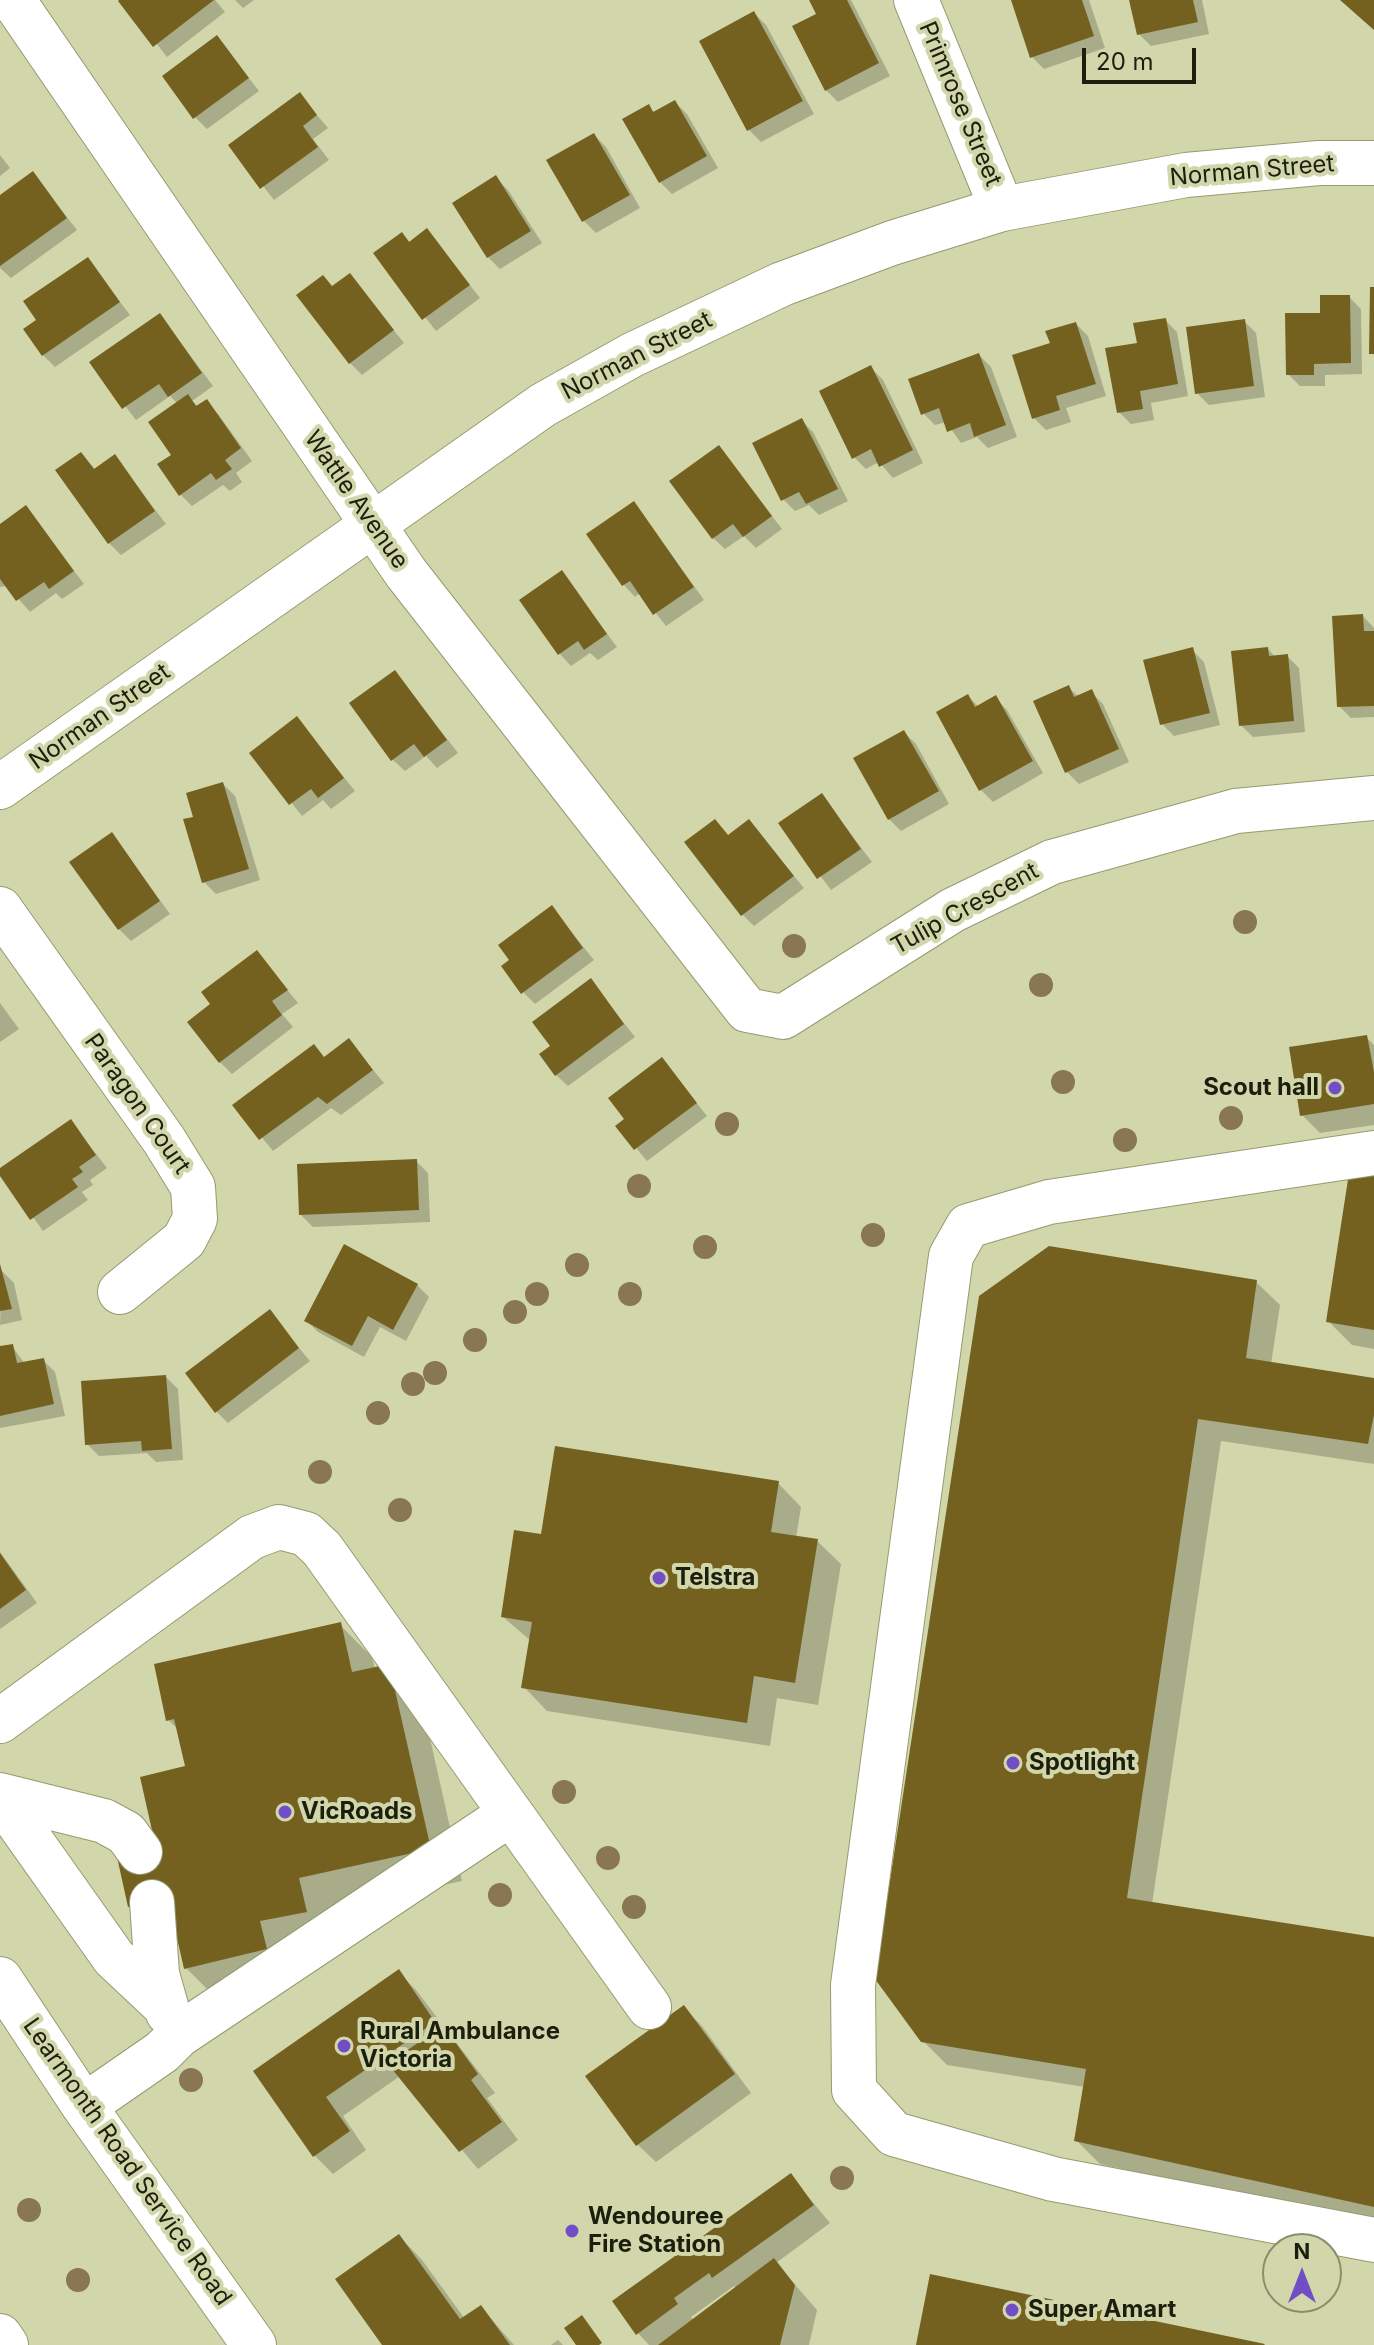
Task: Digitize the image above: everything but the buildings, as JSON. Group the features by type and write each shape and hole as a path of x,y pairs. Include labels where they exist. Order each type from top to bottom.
{"street":[{"name":"Primrose Street","path":"916,0 1002,209"},
{"name":"Wattle Avenue","path":"13,5 406,573 726,981"},
{"name":"Norman Street","path":"0,787 543,405 632,355 782,284 892,243 1002,209 1186,175 1319,163 1374,163"},
{"name":"Tulip Crescent","path":"726,981 747,1010 783,1017 953,910 1052,862 1236,811 1374,798"},
{"name":"Paragon Court","path":"0,909 164,1140 193,1187 195,1219 184,1240 120,1292"},
{"path":"1374,1153 1049,1202 968,1226 951,1256 853,1985 854,2090 894,2134 1053,2179 1374,2240"},
{"path":"0,1721 252,1537 270,1529 289,1529 306,1534 320,1546 649,2007"},
{"path":"0,1796 114,1958 171,2020"},
{"path":"0,1796 104,1821 126,1833 140,1852"},
{"path":"171,2020 510,1814"},
{"path":"84,2106 162,2052 171,2020 154,1955 152,1902"},
{"name":"Learmonth Road Service Road","path":"0,1979 84,2106 254,2345"},
{"path":"0,2336 6,2345"}],"place":[{"name":"Scout hall","path":"1335,1088"},
{"name":"Telstra","path":"659,1578"},
{"name":"Spotlight","path":"1013,1763"},
{"name":"VicRoads","path":"285,1812"},
{"name":"Rural Ambulance Victoria","path":"344,2046"},
{"name":"Wendouree Fire Station","path":"572,2231"},
{"name":"Super Amart","path":"1012,2310"}]}
